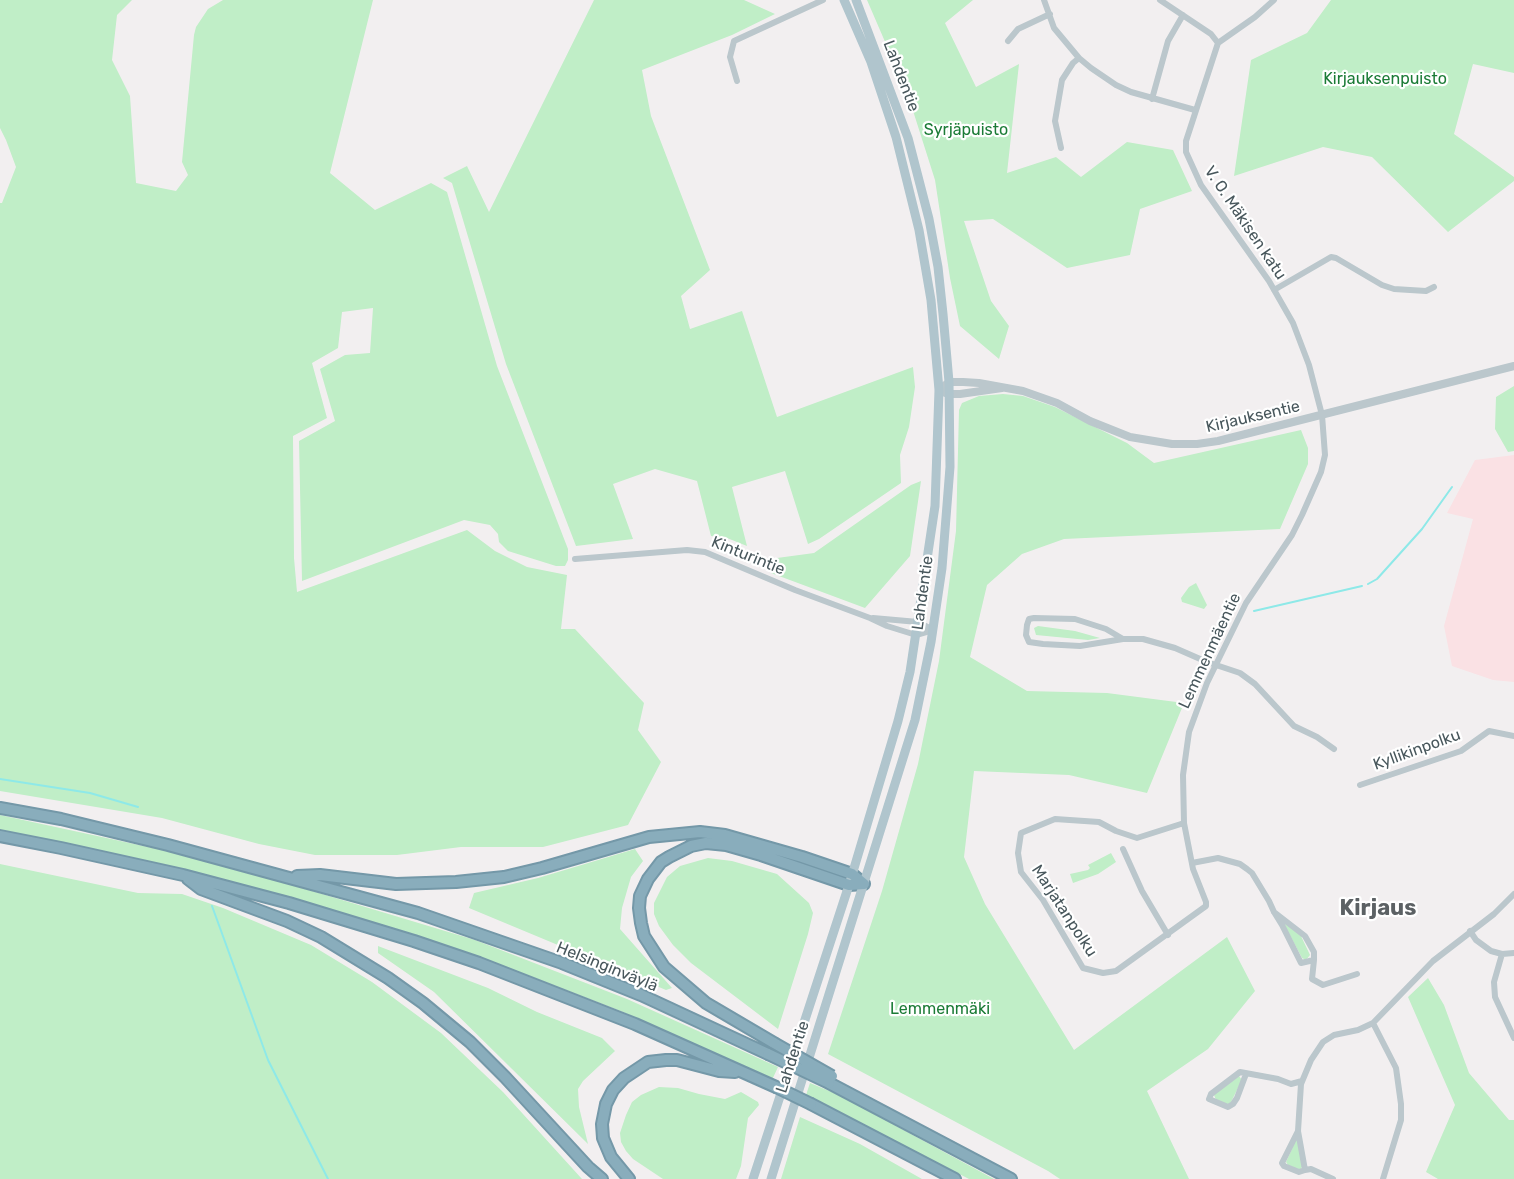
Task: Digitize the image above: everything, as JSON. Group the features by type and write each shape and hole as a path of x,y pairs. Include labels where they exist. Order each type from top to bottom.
{"highway":[{"name":"Helsinginväylä","path":"0,808 61,819 168,844 288,876 418,913 562,963 641,995 768,1054 831,1080 857,1097 1011,1179"},
{"path":"288,876 320,875 396,884 456,882 504,877 649,837 700,832 753,842 850,880"},
{"path":"0,836 183,875 289,903 479,963 635,1024 744,1072 955,1179"},
{"path":"831,1080 706,1003 664,966 652,951 642,930 639,908 643,888 661,862 679,851 706,843 726,845 864,884"},
{"path":"183,875 201,889 287,921 321,937 388,978 423,1003 470,1042 602,1179"},
{"path":"629,1179 610,1157 603,1138 606,1104 613,1090 624,1078 648,1062 666,1060 693,1063 719,1071 744,1072"}],"main road":[{"name":"Lahdentie","path":"771,1179 913,730 933,630 942,568 950,467 944,392 931,300 908,180 871,62 844,0"},
{"name":"Lahdentie","path":"753,1179 850,880 898,721 910,672 936,506 944,392 949,382 938,267 921,184 908,138 856,0"}],"street":[{"path":"737,81 729,57 734,41 823,0"},
{"path":"1044,0 1054,28 1079,58 1116,85 1152,99 1195,110"},
{"path":"1160,0 1211,34 1218,43 1255,17 1274,0"},
{"path":"1008,41 1018,29 1050,14"},
{"path":"1152,99 1168,41 1183,15"},
{"name":"V. O. Mäkisen katu","path":"1218,43 1195,110 1186,141 1186,152 1201,185 1274,290 1293,323 1309,365 1322,415"},
{"path":"1061,148 1056,121 1062,80 1079,58"},
{"path":"1274,290 1331,257 1382,285 1394,289 1426,291 1434,287"},
{"name":"Kirjauksentie","path":"949,382 979,383 1039,396 1058,403 1090,421 1130,437 1172,444 1218,441 1514,366"},
{"name":"Kirjauksentie","path":"944,392 960,394 1002,388"},
{"name":"Lemmenmäentie","path":"1201,912 1206,902 1192,863 1184,823 1184,752 1196,710 1215,665 1246,603 1292,535 1314,489 1325,455 1322,415"},
{"name":"Kinturintie","path":"575,559 687,550 705,552 818,599 916,635"},
{"name":"Kinturintie","path":"870,618 918,622 933,630"},
{"path":"1123,639 1106,629 1075,619 1029,619 1026,634 1029,642 1043,644 1080,646 1123,639 1158,642 1249,678 1294,726 1317,737 1334,749"},
{"path":"916,635 933,630"},
{"name":"Kyllikinpolku","path":"1360,785 1461,752 1489,731 1514,736"},
{"name":"Marjatanpolku","path":"1184,823 1137,838 1099,822 1055,819 1021,834 1017,853 1021,872 1043,900 1083,968 1103,973 1116,971 1201,912"},
{"path":"1123,849 1142,891 1168,935"},
{"path":"1192,863 1218,858 1240,864 1252,873 1301,963 1314,960"},
{"path":"1305,1170 1298,1131 1302,1081 1323,1042 1334,1035 1358,1030 1372,1023 1424,970 1494,914 1514,894"},
{"path":"1274,912 1305,936 1314,952 1312,979 1328,985 1357,974"},
{"path":"1470,931 1476,940 1491,951 1514,954"},
{"path":"1502,954 1494,982 1495,997 1514,1038"},
{"path":"1372,1023 1396,1068 1401,1104 1401,1120 1383,1179"},
{"path":"1246,1074 1238,1098 1233,1104 1227,1107 1209,1099 1211,1094 1240,1072 1278,1079 1291,1084 1302,1081"},
{"path":"1298,1131 1282,1163 1284,1166 1296,1172 1311,1169 1333,1179"}],"shaded area":[{"path":"1514,455 1514,682 1493,680 1452,666 1444,626 1473,519 1447,513 1475,460"}],"green space":[{"path":"0,0 132,0 117,15 112,60 130,96 136,183 176,191 188,175 182,162 194,35 196,27 208,9 223,0 373,0 330,173 375,210 431,183 447,192 497,366 568,549 568,560 565,566 556,566 508,551 499,542 498,534 490,525 464,520 302,581 299,441 335,421 320,369 345,355 370,353 373,308 342,312 338,348 312,363 327,418 293,436 294,558 297,592 467,530 495,551 527,567 567,575 561,629 575,629 644,703 638,730 661,762 628,825 543,847 461,847 397,855 315,855 259,844 162,818 0,791 0,203 2,203 16,167 0,128"},
{"path":"594,0 744,0 775,14 732,35 642,70 651,116 710,270 681,296 690,329 742,311 777,417 913,367 915,387 909,427 900,455 901,483 819,539 808,544 785,471 732,487 747,546 727,538 711,536 697,481 655,469 613,484 633,539 576,546 506,364 452,183 443,178 467,166 489,212"},
{"name":"Syrjäpuisto","path":"867,0 973,0 945,23 976,87 1019,64 1007,173 1056,157 1081,177 1127,142 1173,150 1192,191 1140,209 1130,255 1067,268 993,219 964,221 991,301 1009,326 999,359 960,326 935,180 908,95"},
{"name":"Kirjauksenpuisto","path":"1331,0 1514,0 1514,73 1473,64 1454,134 1514,177 1514,181 1448,232 1372,157 1323,147 1234,176 1251,60 1307,33"},
{"path":"1514,386 1514,451 1508,452 1495,429 1496,397"},
{"name":"Lemmenmäki","path":"1003,394 1023,396 1055,407 1127,443 1154,463 1301,430 1308,448 1308,464 1280,529 1064,539 1022,554 987,585 970,657 1027,691 1107,693 1184,703 1147,793 1069,775 974,771 964,857 985,904 1074,1050 1227,937 1255,991 1208,1049 1147,1091 1189,1179 1060,1179 828,1054 882,891 918,764 939,661 956,531 959,410 962,403 979,396"},
{"path":"921,481 910,556 865,608 771,573 777,558 814,553 911,485"},
{"path":"1196,583 1207,605 1204,609 1182,602 1181,598 1189,587"},
{"path":"1038,626 1075,631 1100,638 1088,640 1036,635 1034,628"},
{"path":"0,815 176,853 289,884 475,940 627,999 778,1067 772,1080 623,1012 470,953 286,896 171,867 0,830"},
{"path":"635,849 643,861 631,877 622,908 620,929 672,988 666,990 469,908 474,893 538,878"},
{"path":"1111,853 1116,862 1098,874 1073,883 1070,874 1088,870 1090,868 1088,865"},
{"path":"708,858 732,861 777,874 809,903 813,913 808,934 778,1029 691,963 673,945 659,926 654,914 654,903 667,877 680,866"},
{"path":"0,864 138,893 182,894 223,908 311,945 372,982 441,1033 503,1092 582,1179 0,1179"},
{"path":"1284,924 1301,936 1310,955 1306,960 1302,958"},
{"path":"378,946 488,988 537,1012 602,1038 615,1051 583,1081 578,1089 579,1107 588,1144 434,992 378,953"},
{"path":"1428,978 1444,1005 1469,1073 1509,1120 1514,1120 1514,1179 1438,1179 1426,1172 1455,1105 1408,997"},
{"path":"1239,1076 1242,1080 1230,1104 1216,1100 1214,1095"},
{"path":"810,1083 839,1095 994,1179 969,1179 806,1095"},
{"path":"659,1087 678,1088 725,1099 741,1092 758,1102 759,1105 748,1118 741,1166 736,1179 663,1179 633,1159 626,1151 621,1142 620,1133 632,1102"},
{"path":"800,1117 860,1144 922,1179 781,1179"},
{"path":"1297,1138 1302,1166 1301,1170 1286,1162"}],"waterway":[{"path":"1368,584 1377,579 1422,529 1452,487"},
{"path":"1254,611 1362,586"},
{"path":"0,779 90,793 138,807"},
{"path":"212,906 268,1060 328,1179"}],"district":[{"name":"Kirjaus","path":"1378,909"}]}
